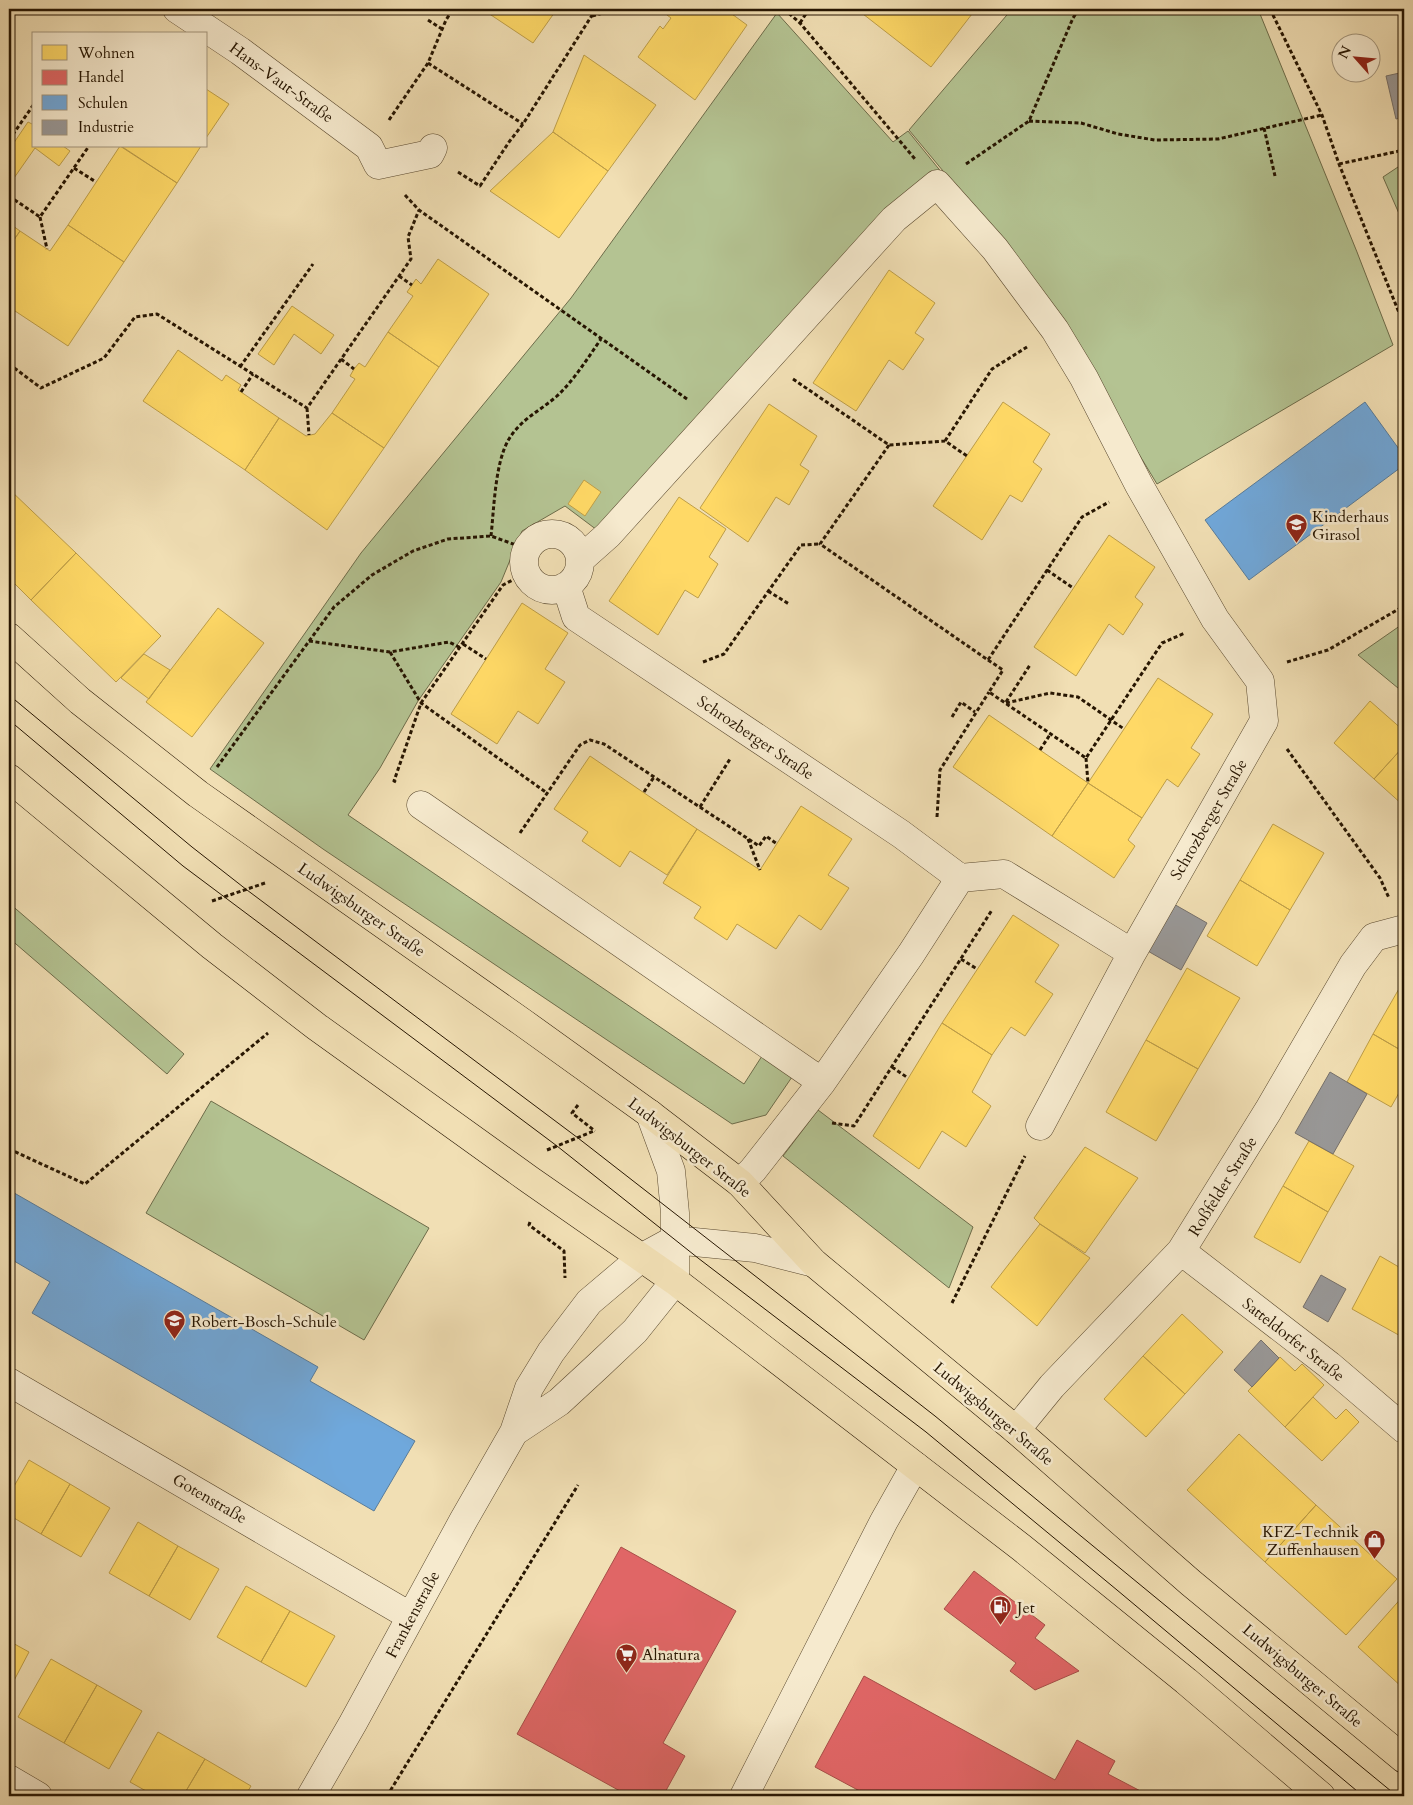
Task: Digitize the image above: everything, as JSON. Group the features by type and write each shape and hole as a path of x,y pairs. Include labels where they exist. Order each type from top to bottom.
{"main road":[{"name":"Ludwigsburger Straße","path":"9,637 80,701 198,794 522,1022 650,1114 740,1183 814,1262 1016,1430 1191,1583 1404,1759"},
{"path":"9,778 212,946 317,1027 514,1169 675,1281 1022,1548 1186,1681 1321,1796"}],"street":[{"name":"Hans-Vaut-Straße","path":"177,9 240,50 369,147 378,165"},
{"path":"378,165 430,154 434,148"},
{"path":"581,559 608,535 894,219 937,184 995,249 1055,330 1084,378 1140,485 1215,619 1260,680 1264,721"},
{"path":"545,534 561,534 574,544 581,559 578,575 566,586 550,590 535,585 527,561 531,542 545,534"},
{"name":"Schrozberger Straße","path":"566,586 576,617 901,834 960,878"},
{"name":"Schrozberger Straße","path":"1040,1126 1132,952 1264,721"},
{"path":"421,805 822,1082"},
{"path":"740,1183 822,1082 911,954 960,878 1004,874 1132,952"},
{"name":"Roßfelder Straße","path":"1016,1430 1052,1386 1181,1251 1268,1111 1353,965 1374,937 1403,929"},
{"path":"650,1114 671,1171 675,1213 675,1281"},
{"path":"674,1240 755,1248 814,1262"},
{"name":"Frankenstraße","path":"311,1796 354,1723 410,1616 514,1432 529,1388 551,1352 589,1302 641,1258 674,1240"},
{"name":"Satteldorfer Straße","path":"1181,1251 1329,1365 1404,1430"},
{"name":"Frankenstraße","path":"514,1432 559,1402 598,1366 635,1331 675,1281"},
{"name":"Gotenstraße","path":"9,1382 410,1616"},
{"path":"744,1796 884,1521 915,1466"},
{"path":"9,1779 38,1796"}],"path":[{"path":"9,16 14,9"},
{"path":"398,109 428,63 442,29 453,9"},
{"path":"488,174 523,124 596,9"},
{"path":"592,16 620,9"},
{"path":"784,9 800,23 937,184 1028,121 1069,26 1079,9"},
{"path":"800,23 810,9"},
{"path":"1270,9 1322,115 1339,164 1404,325"},
{"path":"428,20 442,29"},
{"path":"428,63 523,124"},
{"path":"9,140 32,107"},
{"path":"1028,121 1081,123 1118,134 1155,140 1218,139 1322,115"},
{"path":"1264,128 1275,176"},
{"path":"40,217 88,148"},
{"path":"1339,164 1404,150"},
{"path":"378,165 419,210 714,418"},
{"path":"74,168 96,182"},
{"path":"9,196 40,217 47,249"},
{"path":"308,435 307,408 411,259 408,237 419,210"},
{"path":"240,366 313,264"},
{"path":"399,276 412,285"},
{"path":"9,364 41,388 104,358 135,317 157,314 307,408"},
{"path":"946,441 992,369 1055,330"},
{"path":"491,536 501,460 509,440 524,420 556,397 575,377 601,338"},
{"path":"341,359 354,369"},
{"path":"766,360 889,445 946,441 967,456"},
{"path":"241,392 253,374"},
{"path":"820,544 889,445"},
{"path":"988,660 1082,517 1140,485"},
{"path":"198,794 334,607 372,575 413,551 448,539 491,536 527,561 503,585 421,703 394,781 421,805"},
{"path":"666,676 724,654 801,545 820,544 1003,670 940,770 934,859"},
{"path":"1047,570 1073,588"},
{"path":"768,591 789,604"},
{"path":"1260,680 1282,664 1328,650 1404,606"},
{"path":"1088,784 1086,758 1162,643 1215,619"},
{"path":"310,640 390,652 449,642 460,648"},
{"path":"463,644 486,659"},
{"path":"390,652 421,703 547,793"},
{"path":"1005,703 1030,665"},
{"path":"989,692 1086,758"},
{"path":"1005,703 1050,693 1078,697 1124,729"},
{"path":"952,717 961,702 975,712"},
{"path":"1264,721 1274,732 1380,878 1403,929"},
{"path":"1040,750 1051,733"},
{"path":"501,861 580,745 590,740 604,744 760,846 766,836 777,844"},
{"path":"700,807 728,763"},
{"path":"644,792 654,777"},
{"path":"748,838 760,870"},
{"path":"825,1122 854,1126 1012,878"},
{"path":"206,903 268,882"},
{"path":"961,959 977,969"},
{"path":"9,1149 85,1184 269,1033"},
{"path":"892,1067 908,1078"},
{"path":"539,1153 595,1131 572,1113"},
{"path":"952,1303 1040,1126"},
{"path":"529,1225 564,1251 565,1287 589,1302"},
{"path":"388,1796 578,1485"}],"green space":[{"path":"1012,9 1258,9 1393,345 1157,484 1043,296 909,130"},
{"path":"777,13 893,142 908,131 951,184 899,226 613,542 565,506 522,531 501,582 418,701 380,768 348,815 744,1084 762,1056 792,1077 766,1115 732,1124 323,849 210,769 361,553 571,298"},
{"path":"1404,163 1404,225 1383,177"},
{"path":"1404,623 1404,693 1358,655"},
{"path":"9,903 184,1054 167,1074 9,938"},
{"path":"211,1101 429,1228 364,1340 146,1213"},
{"path":"818,1110 973,1227 949,1288 783,1156"}],"building: Wohnen":[{"path":"482,9 557,9 533,43"},
{"path":"672,9 725,9 747,25 695,100 638,57 660,26 663,29 671,18 667,15"},
{"path":"867,9 966,9 972,14 931,67 863,14"},
{"path":"584,55 656,105 608,171 553,132"},
{"path":"208,90 229,104 208,135"},
{"path":"28,122 32,124 32,148 35,148 14,178 9,175 9,150"},
{"path":"553,132 608,171 559,238 490,191"},
{"path":"35,148 66,148 70,151 59,166"},
{"path":"119,148 123,148 177,183 124,262 68,225"},
{"path":"124,148 200,148 177,183"},
{"path":"9,223 20,231 9,247"},
{"path":"68,225 124,262 68,346 9,307 9,247 20,231 50,251"},
{"path":"438,259 489,294 439,367 388,332 413,296 407,292 416,279 421,284"},
{"path":"889,270 935,303 915,333 924,339 903,370 889,360 856,411 813,383"},
{"path":"292,306 334,335 321,354 294,334 274,365 258,354"},
{"path":"388,332 439,367 384,448 332,413 355,379 350,376 354,369 359,363 365,367"},
{"path":"178,350 222,381 226,375 241,385 238,390 279,418 245,470 143,401"},
{"path":"1003,402 1050,434 1033,462 1042,469 1022,502 1010,495 982,540 933,506"},
{"path":"769,404 817,436 800,465 809,471 789,505 776,497 748,542 700,508"},
{"path":"332,413 384,448 327,530 245,470 279,418 306,436 315,434"},
{"path":"584,480 601,492 585,516 568,504"},
{"path":"9,489 76,553 31,600 9,578"},
{"path":"679,497 726,529 709,557 718,564 698,598 685,590 658,635 609,601"},
{"path":"1109,535 1155,567 1135,597 1143,604 1123,635 1109,624 1076,676 1034,647"},
{"path":"76,553 161,636 116,682 31,600"},
{"path":"522,603 568,633 545,669 565,682 538,724 518,711 497,744 451,714"},
{"path":"218,608 264,643 192,737 146,702"},
{"path":"144,654 170,670 149,699 121,678"},
{"path":"1158,678 1213,714 1191,748 1200,754 1178,787 1167,779 1142,818 1088,783"},
{"path":"1370,701 1404,731 1404,746 1374,779 1334,743"},
{"path":"989,715 1088,783 1052,836 953,767"},
{"path":"1404,746 1404,806 1374,779"},
{"path":"590,756 697,829 667,875 630,851 620,867 582,841 588,832 554,809"},
{"path":"1088,783 1142,818 1128,840 1135,846 1114,878 1052,836"},
{"path":"801,806 852,839 828,875 849,888 821,930 799,915 776,949 737,924 727,940 694,918 701,907 663,883 697,829 760,870"},
{"path":"1273,824 1324,853 1290,910 1240,880"},
{"path":"1240,880 1290,910 1257,966 1207,936"},
{"path":"1013,915 1059,945 1035,982 1053,994 1025,1036 1011,1027 992,1055 942,1023"},
{"path":"1187,968 1240,998 1198,1069 1146,1040"},
{"path":"1400,987 1404,989 1404,1052 1373,1034"},
{"path":"942,1023 992,1055 972,1092 991,1106 966,1147 942,1131 919,1169 873,1136"},
{"path":"1373,1034 1404,1052 1404,1084 1391,1107 1347,1082"},
{"path":"1146,1040 1198,1069 1156,1141 1106,1112"},
{"path":"1309,1141 1354,1166 1328,1212 1283,1186"},
{"path":"1085,1147 1138,1178 1085,1253 1040,1224 1034,1218"},
{"path":"1283,1186 1328,1212 1300,1263 1254,1237"},
{"path":"1040,1224 1090,1258 1037,1326 991,1287"},
{"path":"1380,1256 1404,1270 1404,1338 1352,1309"},
{"path":"1182,1314 1223,1352 1185,1394 1143,1356"},
{"path":"1143,1356 1185,1394 1146,1437 1104,1399"},
{"path":"1280,1357 1295,1371 1302,1364 1324,1385 1285,1427 1248,1391"},
{"path":"1313,1397 1336,1419 1346,1409 1359,1422 1322,1461 1285,1427"},
{"path":"1239,1434 1316,1505 1265,1562 1187,1490"},
{"path":"29,1460 70,1484 41,1534 9,1515 9,1495"},
{"path":"70,1484 110,1508 81,1557 41,1534"},
{"path":"1316,1505 1397,1579 1346,1635 1265,1562"},
{"path":"138,1522 178,1546 149,1596 109,1573"},
{"path":"178,1546 219,1569 190,1620 149,1596"},
{"path":"246,1586 290,1611 261,1662 217,1637"},
{"path":"1404,1595 1404,1686 1403,1688 1358,1647"},
{"path":"290,1611 335,1636 306,1687 261,1662"},
{"path":"9,1641 29,1652 9,1690"},
{"path":"51,1659 97,1685 64,1743 18,1717"},
{"path":"97,1685 142,1711 109,1769 64,1743"},
{"path":"158,1732 205,1759 183,1796 155,1796 130,1782"},
{"path":"205,1759 251,1786 245,1796 183,1796"}],"building: Handel":[{"name":"Alnatura","path":"621,1547 736,1611 663,1743 685,1756 663,1796 629,1796 517,1734"},
{"path":"974,1571 1045,1625 1035,1638 1079,1671 1035,1690 1010,1671 1016,1663 944,1609"},
{"path":"864,1676 1055,1780 1077,1740 1115,1761 1108,1774 1150,1796 869,1796 815,1767"}],"building: Schulen":[{"path":"1365,402 1404,456 1404,465 1249,580 1205,520"},
{"name":"Robert-Bosch-Schule","path":"9,1190 318,1367 310,1381 415,1441 374,1511 32,1313 50,1282 9,1258"}],"building: Industrie":[{"path":"1404,72 1404,117 1396,119 1386,76"},
{"path":"1172,903 1207,923 1181,970 1146,950"},
{"path":"1330,1072 1367,1094 1333,1154 1295,1133"},
{"path":"1321,1275 1346,1289 1328,1322 1303,1307"},
{"path":"1261,1340 1279,1358 1252,1387 1234,1370"}],"tram line":[{"path":"9,695 192,847 247,890 578,1138 935,1416 1397,1796"},
{"path":"9,720 183,866 557,1146 698,1258 926,1432 1363,1796"}],"place":[{"name":"Kinderhaus Girasol","path":"1296,544"},
{"name":"Robert-Bosch-Schule","path":"175,1340"},
{"name":"KFZ-Technik Zuffenhausen","path":"1375,1559"},
{"name":"Jet","path":"1001,1626"},
{"name":"Alnatura","path":"626,1673"}]}
